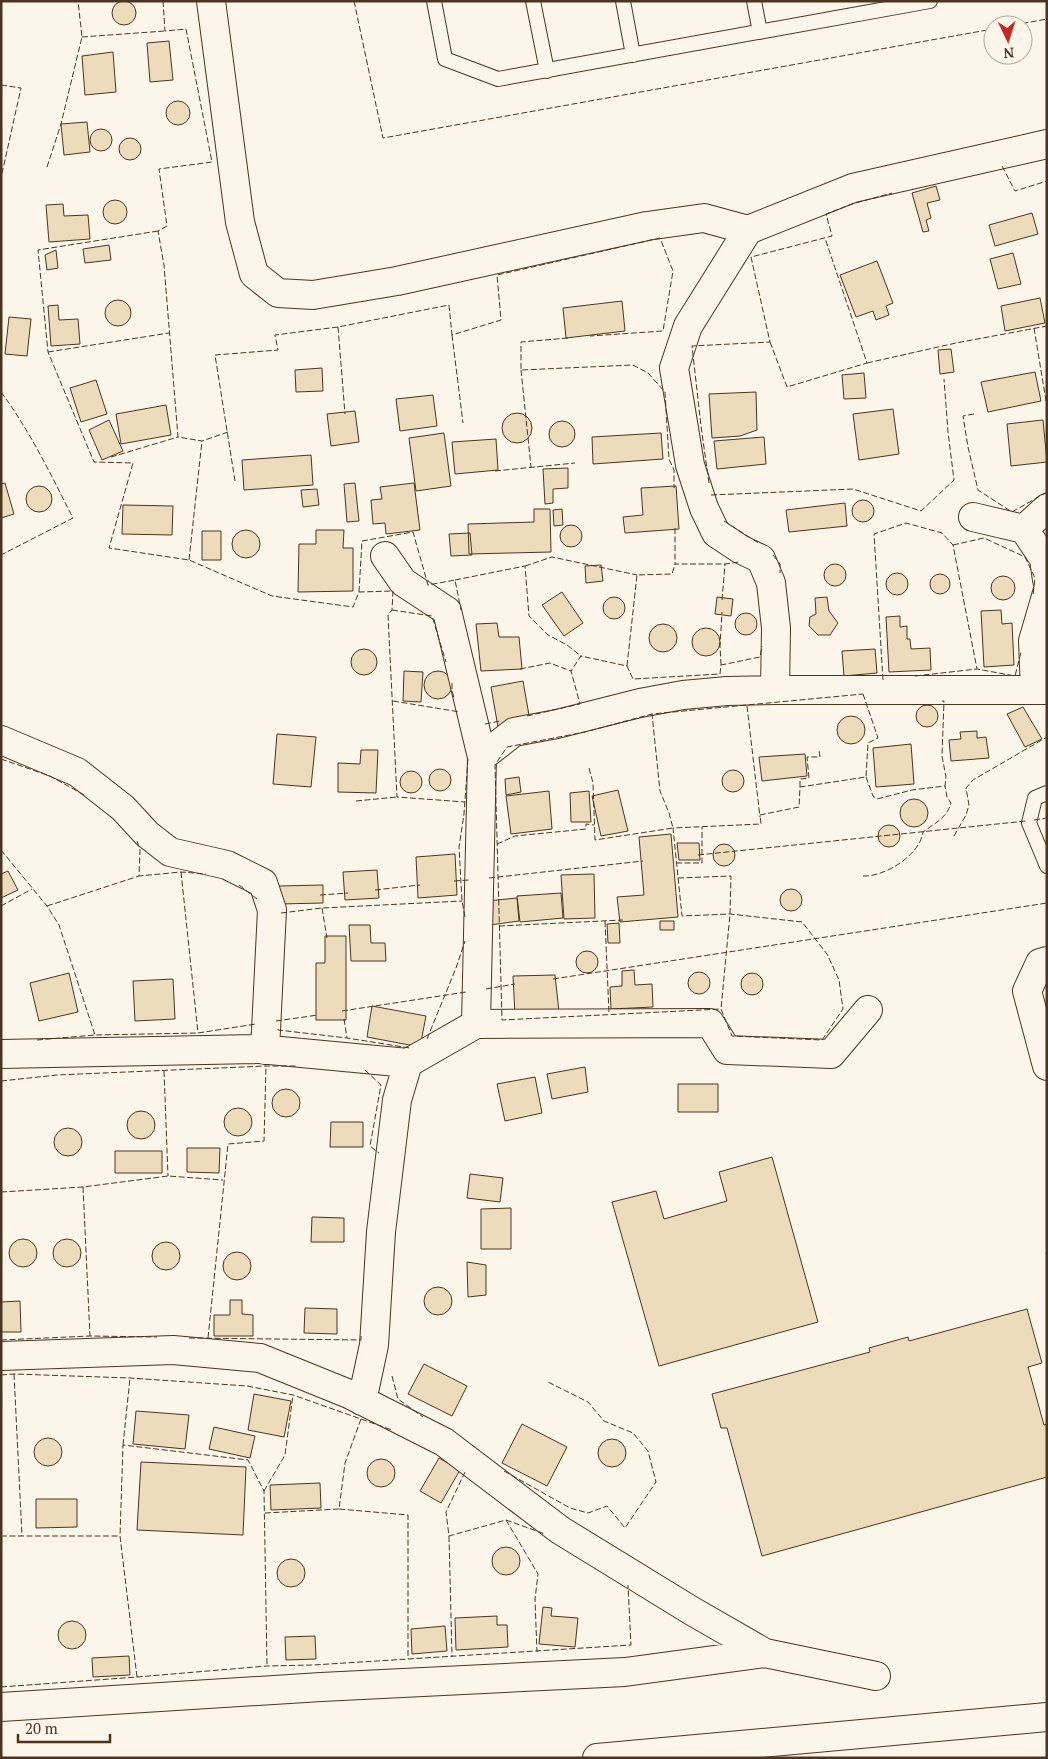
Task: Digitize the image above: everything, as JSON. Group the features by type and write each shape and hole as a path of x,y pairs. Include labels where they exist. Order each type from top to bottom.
{"street":[{"path":"211,1 240,222 254,274 278,293 313,295 397,281 638,228 704,218 748,230"},
{"path":"775,690 776,628 771,583 761,559 740,549 716,533 704,508 690,465 674,368 688,326 748,230 853,188 1047,144"},
{"path":"1024,529 1047,508"},
{"path":"974,517 1024,529 1044,559 1047,580"},
{"path":"385,556 403,582 447,611 482,757 476,1024"},
{"path":"482,757 514,732 683,695 775,690 1041,690 1033,641 1047,594"},
{"path":"1,740 77,772 124,808 147,834 170,852 227,865 264,883 272,910 265,1050"},
{"path":"1047,961 1040,963 1028,991 1047,1066"},
{"path":"1,1054 265,1050 408,1063 476,1024 710,1023 727,1050 831,1054 868,1010"},
{"path":"362,1401 374,1346 381,1232 397,1100 408,1063"},
{"path":"1,1356 173,1350 260,1358 362,1401 444,1442 560,1530 692,1611 765,1653 876,1676"},
{"path":"1,1707 321,1687 625,1672 765,1653"},
{"path":"597,1758 1047,1717"}],"lane":[{"path":"434,1 445,59 498,79 930,1"},
{"path":"533,1 547,71"},
{"path":"622,1 633,55"},
{"path":"754,1 760,32"},
{"path":"1047,793 1035,798 1029,823 1047,866"}],"building":[{"path":"124,1 133,4 136,13 133,22 124,25 115,22 112,13 115,4"},
{"path":"169,41 173,80 150,82 147,43"},
{"path":"113,52 116,92 85,95 82,56"},
{"path":"178,101 183,102 189,108 189,118 183,124 178,125 173,124 167,118 166,113 167,108 173,102"},
{"path":"87,122 90,152 64,155 61,124"},
{"path":"101,129 109,132 112,140 109,148 101,151 93,148 90,140 93,132"},
{"path":"130,138 138,141 141,149 138,157 130,160 122,157 119,149 122,141"},
{"path":"936,186 940,200 927,203 931,218 926,220 929,231 923,232 912,193"},
{"path":"115,200 120,201 126,207 126,217 120,223 115,224 110,223 104,217 103,212 104,207 110,201"},
{"path":"63,204 64,216 88,215 90,239 49,242 46,205"},
{"path":"1032,213 1038,234 995,246 989,225"},
{"path":"109,245 111,260 85,263 83,249"},
{"path":"56,250 58,268 47,270 45,255"},
{"path":"1013,253 1021,284 998,289 990,259"},
{"path":"877,261 893,303 886,306 889,315 876,320 873,311 856,317 840,275"},
{"path":"1040,298 1045,323 1005,331 1001,306"},
{"path":"118,300 127,304 131,313 127,322 118,326 109,322 105,313 109,304"},
{"path":"622,301 625,331 566,338 563,308"},
{"path":"58,305 59,320 78,319 80,344 51,346 48,306"},
{"path":"9,317 31,319 27,356 5,354"},
{"path":"951,349 954,372 940,374 938,350"},
{"path":"322,368 323,391 296,392 295,370"},
{"path":"1035,372 1041,401 988,412 981,382"},
{"path":"864,373 866,398 844,399 842,375"},
{"path":"96,380 107,414 81,422 70,388"},
{"path":"756,392 757,430 740,436 712,438 709,394"},
{"path":"433,395 437,426 400,431 396,399"},
{"path":"166,405 171,435 121,444 116,414"},
{"path":"893,409 899,454 859,460 853,414"},
{"path":"355,411 359,442 331,446 327,414"},
{"path":"517,413 523,414 531,422 531,434 523,442 517,443 511,442 503,434 502,428 503,422 511,414"},
{"path":"109,420 123,451 102,460 89,430"},
{"path":"1043,420 1047,462 1011,466 1007,424"},
{"path":"562,421 571,425 575,434 571,443 562,447 553,443 549,434 553,425"},
{"path":"444,433 451,486 416,491 409,438"},
{"path":"661,433 663,459 593,464 592,437"},
{"path":"764,437 766,464 717,469 714,441"},
{"path":"496,439 498,470 455,474 452,442"},
{"path":"311,455 313,485 244,490 242,460"},
{"path":"568,468 568,488 553,489 553,503 545,504 543,469"},
{"path":"5,483 14,514 1,518 1,484"},
{"path":"355,483 359,521 347,522 344,484"},
{"path":"414,483 420,530 386,534 385,523 373,524 371,500 382,499 380,487"},
{"path":"39,486 48,490 52,499 48,508 39,512 30,508 26,499 30,490"},
{"path":"676,486 679,529 625,533 623,517 643,515 641,488"},
{"path":"317,489 319,505 303,507 301,490"},
{"path":"863,500 871,503 874,511 871,519 863,522 855,519 852,511 855,503"},
{"path":"845,503 847,526 789,532 786,510"},
{"path":"123,505 173,506 172,535 122,534"},
{"path":"534,509 550,509 551,552 469,554 468,524 534,522"},
{"path":"562,509 563,525 554,526 553,510"},
{"path":"571,525 579,528 582,536 579,544 571,547 563,544 560,536 563,528"},
{"path":"246,530 256,534 260,544 256,554 246,558 236,554 232,544 236,534"},
{"path":"316,530 344,530 343,548 353,548 353,591 298,592 299,544 316,544"},
{"path":"202,531 221,531 221,560 202,560"},
{"path":"470,533 472,555 451,556 449,534"},
{"path":"835,564 843,567 846,575 843,583 835,586 827,583 824,575 827,567"},
{"path":"601,565 603,581 586,583 585,566"},
{"path":"897,573 905,576 908,584 905,592 897,595 889,592 886,584 889,576"},
{"path":"940,574 947,577 950,584 947,591 940,594 933,591 930,584 933,577"},
{"path":"1003,576 1008,577 1014,583 1014,593 1008,599 1003,600 998,599 992,593 991,588 992,583 998,577"},
{"path":"562,592 583,623 564,636 542,605"},
{"path":"614,597 622,600 625,608 622,616 614,619 606,616 603,608 606,600"},
{"path":"717,597 733,599 731,616 715,614"},
{"path":"827,597 829,611 838,623 830,635 818,635 809,626 810,617 816,614 815,598"},
{"path":"1001,610 1002,624 1012,623 1014,665 984,667 981,611"},
{"path":"746,613 754,616 757,624 754,632 746,635 738,632 735,624 738,616"},
{"path":"900,616 900,627 907,626 907,639 910,639 911,649 930,648 931,670 889,672 886,617"},
{"path":"497,623 499,637 519,637 522,669 481,671 476,624"},
{"path":"663,624 673,628 677,638 673,648 663,652 653,648 649,638 653,628"},
{"path":"706,628 716,632 720,642 716,652 706,656 696,652 692,642 696,632"},
{"path":"364,649 373,653 377,662 373,671 364,675 355,671 351,662 355,653"},
{"path":"875,649 877,673 844,676 842,651"},
{"path":"404,671 423,672 421,702 403,701"},
{"path":"438,671 448,675 452,685 448,695 438,699 428,695 424,685 428,675"},
{"path":"523,681 530,721 498,727 491,687"},
{"path":"927,705 935,708 938,716 935,724 927,727 919,724 916,716 919,708"},
{"path":"1023,707 1042,739 1025,747 1007,714"},
{"path":"851,716 861,720 865,730 861,740 851,744 841,740 837,730 841,720"},
{"path":"977,731 977,738 986,737 989,758 951,761 949,740 961,739 960,732"},
{"path":"277,734 316,737 311,787 273,784"},
{"path":"911,744 914,784 876,787 873,748"},
{"path":"361,750 378,750 376,793 338,792 338,763 360,764"},
{"path":"805,754 807,776 762,781 759,757"},
{"path":"440,769 448,772 451,780 448,788 440,791 432,788 429,780 432,772"},
{"path":"733,770 741,773 744,781 741,789 733,792 725,789 722,781 725,773"},
{"path":"411,771 419,774 422,782 419,790 411,793 403,790 400,782 403,774"},
{"path":"519,777 521,792 506,795 505,779"},
{"path":"618,790 628,831 601,836 592,796"},
{"path":"549,791 552,829 511,834 506,796"},
{"path":"589,791 591,822 571,822 570,793"},
{"path":"914,799 924,803 928,813 924,823 914,827 904,823 900,813 904,803"},
{"path":"889,825 897,828 900,836 897,844 889,847 881,844 878,836 881,828"},
{"path":"671,834 678,917 620,922 617,897 644,895 639,837"},
{"path":"677,843 699,843 700,860 679,860"},
{"path":"724,844 732,847 735,855 732,863 724,866 716,863 713,855 716,847"},
{"path":"455,854 457,895 418,898 416,857"},
{"path":"377,870 379,898 345,900 343,872"},
{"path":"8,871 18,890 1,898 1,874"},
{"path":"594,874 595,918 564,919 561,875"},
{"path":"323,885 323,903 279,904 279,886"},
{"path":"791,889 799,892 802,900 799,908 791,911 783,908 780,900 783,892"},
{"path":"561,893 563,918 520,922 517,896"},
{"path":"517,898 519,921 490,925 487,901"},
{"path":"660,921 674,921 674,930 660,930"},
{"path":"619,923 620,943 608,943 607,924"},
{"path":"349,925 370,925 371,943 385,943 386,961 351,961"},
{"path":"325,936 346,936 346,1020 316,1020 316,963 325,963"},
{"path":"587,951 595,954 598,962 595,970 587,973 579,970 576,962 579,954"},
{"path":"634,970 635,985 652,984 653,1007 611,1009 610,987 622,986 622,971"},
{"path":"699,972 707,975 710,983 707,991 699,994 691,991 688,983 691,975"},
{"path":"69,973 78,1012 39,1021 30,983"},
{"path":"752,973 760,976 763,984 760,992 752,995 744,992 741,984 744,976"},
{"path":"555,975 559,1012 515,1015 513,976"},
{"path":"173,979 175,1019 135,1021 133,981"},
{"path":"372,1006 426,1016 420,1047 367,1037"},
{"path":"585,1067 588,1092 552,1099 547,1074"},
{"path":"535,1077 542,1113 505,1121 497,1084"},
{"path":"678,1084 718,1084 718,1112 678,1112"},
{"path":"286,1089 296,1093 300,1103 296,1113 286,1117 276,1113 272,1103 276,1093"},
{"path":"238,1108 248,1112 252,1122 248,1132 238,1136 228,1132 224,1122 228,1112"},
{"path":"141,1111 151,1115 155,1125 151,1135 141,1139 131,1135 127,1125 131,1115"},
{"path":"331,1122 363,1122 363,1147 330,1147"},
{"path":"68,1128 78,1132 82,1142 78,1152 68,1156 58,1152 54,1142 58,1132"},
{"path":"187,1148 220,1148 219,1173 187,1172"},
{"path":"115,1151 162,1151 162,1173 115,1173"},
{"path":"772,1157 818,1322 659,1366 612,1202 656,1191 664,1219 727,1201 719,1172"},
{"path":"470,1174 503,1178 500,1202 467,1198"},
{"path":"511,1208 511,1249 481,1249 481,1209"},
{"path":"312,1217 344,1218 344,1242 311,1242"},
{"path":"23,1239 33,1243 37,1253 33,1263 23,1267 13,1263 9,1253 13,1243"},
{"path":"67,1239 77,1243 81,1253 77,1263 67,1267 57,1263 53,1253 57,1243"},
{"path":"166,1242 176,1246 180,1256 176,1266 166,1270 156,1266 152,1256 156,1246"},
{"path":"237,1252 247,1256 251,1266 247,1276 237,1280 227,1276 223,1266 227,1256"},
{"path":"467,1262 486,1265 486,1295 468,1297"},
{"path":"438,1287 448,1291 452,1301 448,1311 438,1315 428,1311 424,1301 428,1291"},
{"path":"230,1300 242,1300 242,1314 253,1315 253,1336 214,1336 214,1315 230,1315"},
{"path":"20,1301 21,1332 1,1332 1,1302"},
{"path":"305,1308 337,1309 337,1334 304,1333"},
{"path":"1027,1309 1042,1363 1028,1367 1044,1425 1047,1424 1047,1477 762,1556 727,1428 721,1428 712,1394 870,1352 869,1348 908,1337 909,1341"},
{"path":"424,1364 467,1386 452,1416 408,1394"},
{"path":"254,1394 291,1401 284,1437 248,1430"},
{"path":"136,1411 189,1415 185,1449 133,1444"},
{"path":"522,1424 567,1447 547,1486 502,1463"},
{"path":"214,1427 255,1436 250,1458 209,1449"},
{"path":"48,1438 58,1442 62,1452 58,1462 48,1466 38,1462 34,1452 38,1442"},
{"path":"612,1439 622,1443 626,1453 622,1463 612,1467 602,1463 598,1453 602,1443"},
{"path":"439,1458 460,1470 441,1503 420,1491"},
{"path":"381,1459 391,1463 395,1473 391,1483 381,1487 371,1483 367,1473 371,1463"},
{"path":"141,1462 246,1467 243,1535 137,1530"},
{"path":"320,1483 321,1508 271,1510 270,1485"},
{"path":"36,1499 77,1499 77,1527 36,1528"},
{"path":"506,1547 516,1551 520,1561 516,1571 506,1575 496,1571 492,1561 496,1551"},
{"path":"291,1559 301,1563 305,1573 301,1583 291,1587 281,1583 277,1573 281,1563"},
{"path":"543,1607 552,1608 551,1616 578,1618 575,1647 539,1644"},
{"path":"497,1616 497,1625 507,1625 508,1647 456,1650 455,1618"},
{"path":"72,1621 82,1625 86,1635 82,1645 72,1649 62,1645 58,1635 62,1625"},
{"path":"445,1626 447,1651 412,1654 411,1629"},
{"path":"315,1636 316,1659 286,1660 285,1637"},
{"path":"129,1656 130,1675 93,1677 92,1658"}],"fence":[{"path":"47,167 61,124 82,37 78,1"},
{"path":"163,1 165,31 186,29 212,162 159,169 167,226 158,231 164,265 178,437 202,441 228,432"},
{"path":"354,1 383,138 983,31"},
{"path":"1033,22 1047,19"},
{"path":"82,37 165,31"},
{"path":"1,85 21,88 1,178"},
{"path":"1002,166 1015,191 1047,181"},
{"path":"709,483 692,346 770,342 751,257 832,236 826,214 852,204 892,193"},
{"path":"158,231 38,250 48,352 94,462 133,463 109,548 189,560 272,596 353,607 359,592 393,591 392,610 388,615 397,797 465,802"},
{"path":"235,481 215,355 278,350 275,335 338,327 449,305 452,335 501,320 497,275 660,238 673,271 663,331 590,336"},
{"path":"770,342 787,387 867,363 825,238"},
{"path":"867,363 956,343 1047,326"},
{"path":"338,327 345,414"},
{"path":"1034,328 1047,407"},
{"path":"48,352 169,333"},
{"path":"452,335 463,423"},
{"path":"568,338 521,342 521,370 633,365 648,373 665,392 669,459 674,470 674,488"},
{"path":"521,370 531,467"},
{"path":"711,495 853,489 921,511 954,480 944,379"},
{"path":"1,392 31,438 73,518 1,555"},
{"path":"974,414 963,416 978,490 1012,512 1047,492"},
{"path":"111,457 178,437"},
{"path":"189,560 202,441"},
{"path":"495,471 575,463"},
{"path":"724,521 760,544"},
{"path":"883,680 874,534 906,523 942,533 953,545 977,669"},
{"path":"675,528 675,564 725,564 739,562"},
{"path":"359,592 362,541 413,532 428,585 455,580 461,610"},
{"path":"953,545 984,538 1025,557 1035,578 1033,596"},
{"path":"773,555 780,564 780,573"},
{"path":"525,566 552,557 637,575"},
{"path":"627,666 637,575 672,574 675,564"},
{"path":"722,600 725,564"},
{"path":"455,580 525,566 529,616 548,635 567,645 581,657"},
{"path":"392,610 432,616 446,662"},
{"path":"721,665 722,612"},
{"path":"527,716 580,704 571,671 581,656 627,666 633,679 720,674 721,665 760,657 762,646"},
{"path":"915,676 977,669 1015,676 1021,652"},
{"path":"520,669 550,663 572,670"},
{"path":"452,683 454,698"},
{"path":"863,694 878,738 868,743 866,777 800,787 799,807 760,815 761,824 673,828 682,916 730,914 802,922 827,954 839,980 843,1009 822,1040 732,1036 721,1009 502,1020 495,765 507,747 585,732 652,714 863,694"},
{"path":"393,701 460,712"},
{"path":"866,777 873,796 877,799 912,790 945,786 946,777 942,756 944,701 942,701"},
{"path":"747,706 760,817"},
{"path":"589,768 593,783 595,840 673,828 660,791 652,714"},
{"path":"485,724 500,721"},
{"path":"954,836 966,815 969,805 966,788 973,780 1047,737"},
{"path":"800,787 800,779 809,778 807,757 820,757 819,750"},
{"path":"465,917 462,901 459,847 464,814 468,758"},
{"path":"1,759 50,776 86,796"},
{"path":"863,876 891,869 915,849 923,832 947,813 951,803 947,797 945,786"},
{"path":"356,801 397,797"},
{"path":"1034,820 1047,818"},
{"path":"698,855 1026,821"},
{"path":"497,844 515,836 586,829 586,824 594,825"},
{"path":"676,863 702,863 702,827"},
{"path":"137,841 140,850 139,876 181,872 206,874"},
{"path":"1,850 47,906 59,925 95,1035"},
{"path":"489,878 643,861"},
{"path":"181,872 198,1033"},
{"path":"47,906 139,876"},
{"path":"678,878 731,876 730,914 721,1009"},
{"path":"454,881 469,880"},
{"path":"239,885 257,899"},
{"path":"375,890 420,885"},
{"path":"1,906 32,889"},
{"path":"320,895 348,893"},
{"path":"281,913 322,908 462,901"},
{"path":"553,979 1047,903"},
{"path":"322,908 327,938"},
{"path":"499,926 623,920"},
{"path":"605,921 609,1013"},
{"path":"427,1039 465,941"},
{"path":"486,989 515,984"},
{"path":"342,1011 466,992"},
{"path":"276,1021 318,1015"},
{"path":"344,1019 347,1038"},
{"path":"37,1040 95,1035 198,1033 256,1024"},
{"path":"278,1029 410,1048"},
{"path":"208,1338 228,1144 264,1141 266,1066"},
{"path":"1,1081 57,1075 298,1066"},
{"path":"365,1070 381,1085 370,1146 379,1153"},
{"path":"164,1071 168,1176"},
{"path":"1,1192 83,1187 168,1176 223,1180"},
{"path":"83,1187 90,1336"},
{"path":"189,1338 361,1340 361,1334"},
{"path":"1,1340 90,1336 157,1337"},
{"path":"14,1374 22,1536"},
{"path":"1,1375 130,1378 247,1386 293,1395 392,1430"},
{"path":"392,1376 398,1399 423,1417"},
{"path":"123,1445 130,1378"},
{"path":"504,1471 570,1508 588,1513 607,1506 625,1528 656,1482 648,1451 633,1433 604,1421 588,1402 548,1382"},
{"path":"264,1491 285,1455 293,1395"},
{"path":"361,1419 345,1463 339,1509 408,1515 408,1659"},
{"path":"137,1677 120,1536 123,1445 248,1460 264,1491 267,1666"},
{"path":"465,1472 446,1512 449,1536 506,1520 545,1534"},
{"path":"265,1513 339,1509"},
{"path":"506,1520 538,1574 535,1599 537,1652"},
{"path":"1,1536 120,1536"},
{"path":"449,1536 452,1657"},
{"path":"1,1687 267,1666 313,1665 631,1645 628,1585"}]}
